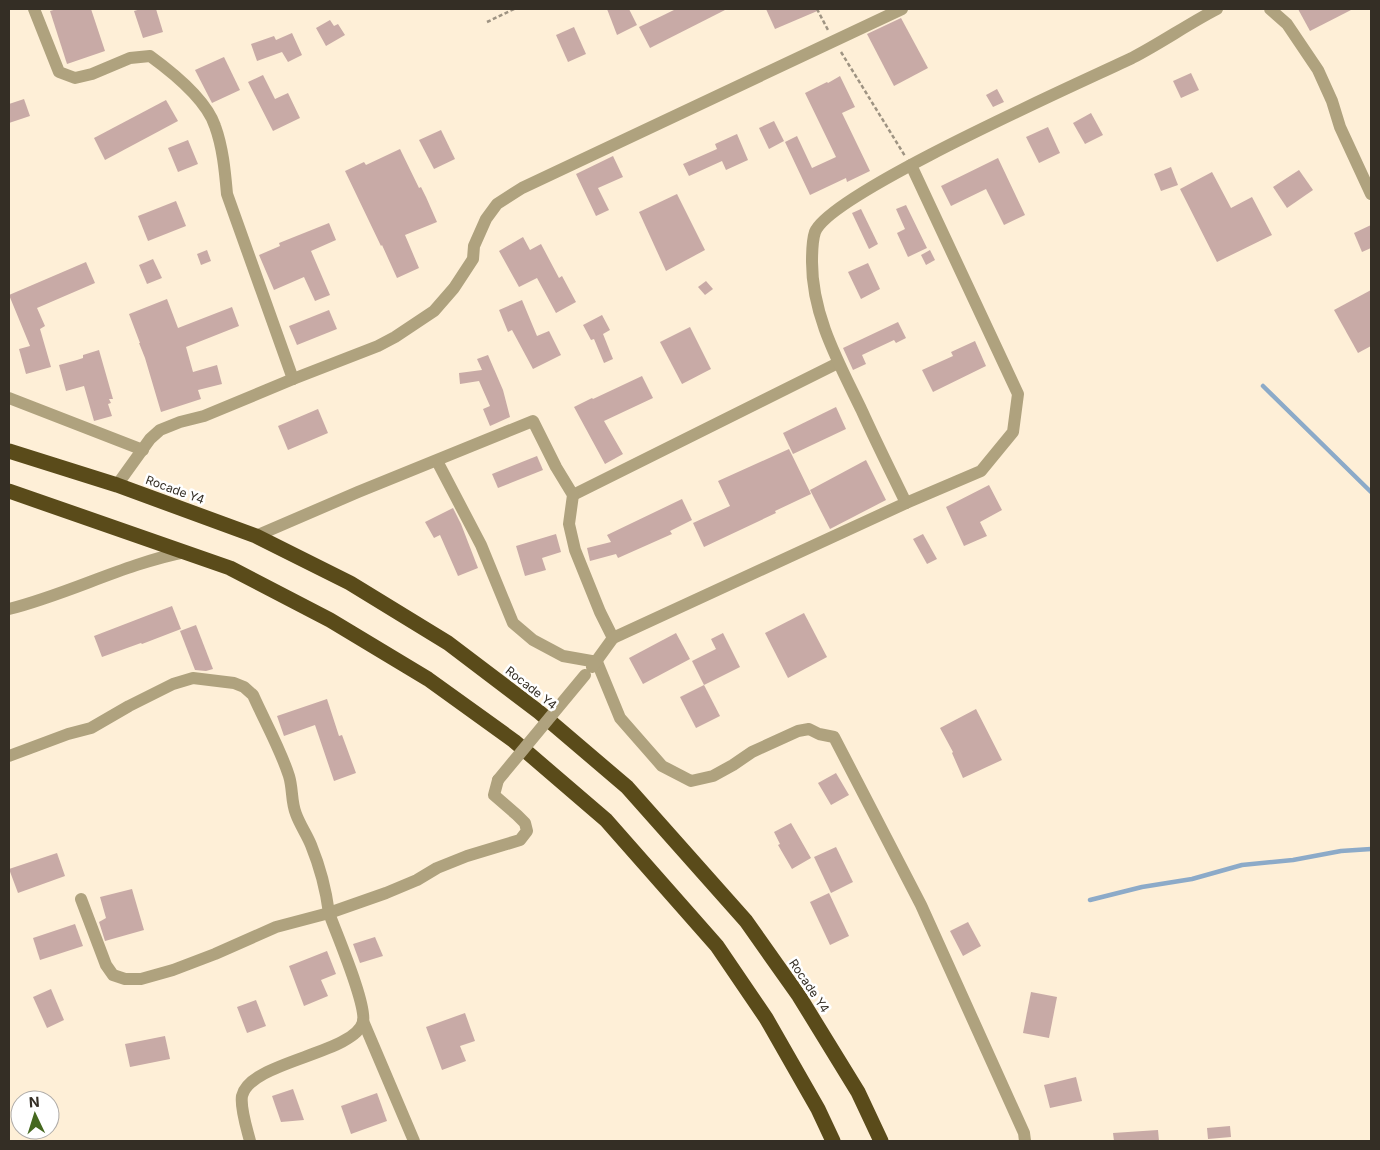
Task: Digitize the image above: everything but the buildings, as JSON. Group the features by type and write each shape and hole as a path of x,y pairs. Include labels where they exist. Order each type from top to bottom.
{"highway":[{"name":"Rocade Y4","path":"9,451 117,485 256,536 350,583 448,643 539,712 627,787 751,929 799,996 858,1092 880,1141"},
{"path":"9,491 230,568 322,616 428,679 514,741 606,820 717,946 766,1018 818,1109 833,1141"}],"street":[{"path":"34,9 60,72 75,78 92,74 130,58 150,56 166,68 201,101 215,124 225,170 227,194 293,379"},
{"path":"117,485 150,439 160,430 180,422 204,416 378,346 395,337 434,310 454,288 473,259 474,246 486,219 497,204 522,188 902,9"},
{"path":"906,503 838,363 820,319 814,293 812,252 816,231 826,219 850,200 911,165 1134,56 1217,9"},
{"path":"1270,9 1288,24 1318,70 1332,100 1340,127 1371,194"},
{"path":"80,899 106,965 113,975 125,980 141,978 173,970 276,927 328,913 386,893 418,880 436,868 467,856 520,840 527,832 525,823 494,795 498,780 597,662 613,638 906,503 981,471 1013,432 1018,394 911,165"},
{"path":"573,495 838,363"},
{"path":"9,398 143,450"},
{"path":"256,536 358,492 533,421 556,468 573,495 569,524 575,550 600,612 613,638"},
{"path":"437,461 480,545 513,623 533,640 563,656 597,662"},
{"path":"9,609 40,601 158,558 185,552"},
{"path":"597,662 620,718 662,766 691,781 713,776 752,752 798,731 809,729 819,734 834,737 921,905 1024,1133 1025,1141"},
{"path":"9,756 68,734 91,728 142,699 173,684 193,678 234,683 244,687 252,695 283,759 292,786 294,808 315,855 327,898 328,913 360,997 363,1021 414,1141"},
{"path":"250,1141 242,1096 248,1085 263,1074 344,1041 357,1031 363,1021"}],"path":[{"path":"487,22 514,9"},
{"path":"817,9 911,165"}],"waterway":[{"path":"1263,386 1371,492"},
{"path":"1090,900 1142,887 1192,879 1242,865 1293,860 1341,851 1371,849"}]}
